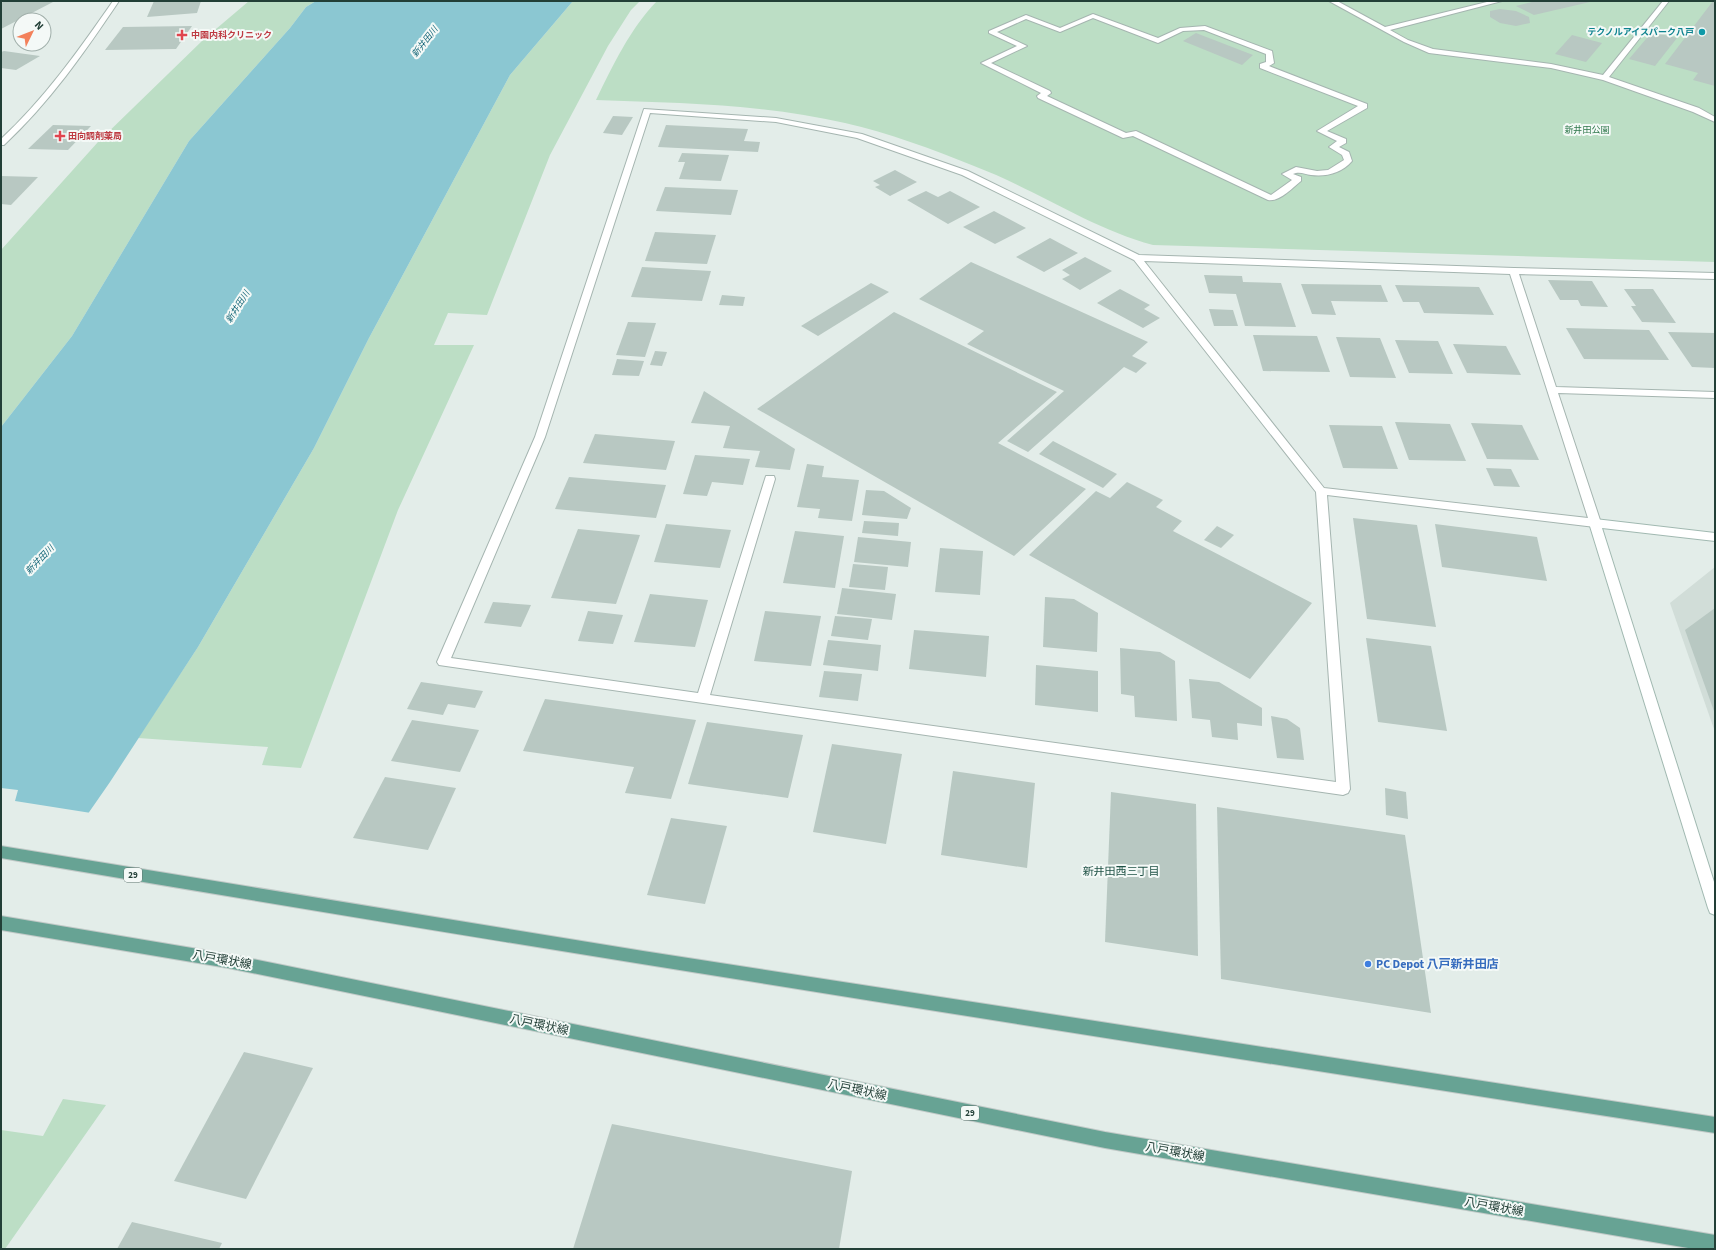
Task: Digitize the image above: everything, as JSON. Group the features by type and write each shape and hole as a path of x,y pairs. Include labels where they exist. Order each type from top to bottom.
{"main road":[{"name":"29","path":"1,852 264,897 1118,1034 1715,1125"},
{"name":"八戸環状線","path":"1,923 228,961 1105,1140 1715,1244"}],"street":[{"path":"1,142 27,119 78,57 116,1"},
{"path":"1332,1 1406,41 1432,50 1551,66 1605,78 1689,108 1715,120"},
{"path":"1385,29 1498,1"},
{"path":"1605,78 1666,1"},
{"path":"1093,16 1158,41 1182,29 1205,28 1269,53 1270,63 1263,66 1364,106 1321,131 1343,141 1334,147 1346,154 1348,161 1340,170 1326,173 1308,173 1296,169 1286,174 1298,179 1278,195 1271,198 1133,133 1126,136 1041,96 1047,93 985,64 1023,46 991,32 1026,17 1060,30 1093,16"},
{"path":"1137,258 1321,491 1343,789 443,662 540,437 648,110 776,120 859,136 965,173 1137,258 1514,271 1715,276"},
{"path":"1514,271 1553,390 1715,908"},
{"path":"1553,390 1715,395"},
{"path":"702,699 770,479"},
{"path":"1321,491 1715,537"}],"shaded area":[{"path":"1715,567 1715,732 1670,603"}],"green space":[{"path":"249,1 316,1 306,7 290,28 189,141 72,336 1,427 1,250 98,142 203,40"},
{"path":"573,1 640,1 631,10 608,46 550,155 487,315 448,313 434,345 474,345 398,510 301,768 262,765 268,747 138,738 198,647 314,448 369,338 510,75"},
{"name":"新井田公園","path":"657,1 1715,1 1715,262 1153,245 1107,229 997,175 910,142 861,127 814,117 753,108 596,100 630,35"},
{"path":"63,1099 106,1105 5,1249 1,1249 1,1130 43,1136"}],"water":[{"name":"新井田川","path":"316,1 573,1 510,75 369,338 314,448 198,647 110,782 1,939 1,427 72,336 189,141 290,28 306,7"}],"pier":[{"path":"1,788 18,790 15,801 91,813 1,941"}],"building":[{"path":"5,1 53,2 34,12 12,12 12,23 1,29 1,3"},
{"path":"154,1 201,1 197,13 147,17"},
{"path":"1536,1 1590,2 1534,15 1516,6"},
{"name":"テクノルアイスパーク八戸","path":"1713,1 1715,1 1715,86 1693,80 1698,73 1665,64"},
{"path":"1500,9 1516,11 1529,17 1530,23 1516,26 1500,23 1490,17 1490,11"},
{"path":"192,26 176,49 105,50 123,27"},
{"path":"1652,32 1677,38 1655,66 1629,59"},
{"path":"1196,33 1253,55 1242,65 1183,41"},
{"path":"1572,35 1602,43 1586,62 1555,54"},
{"path":"4,51 40,56 16,70 1,68 1,52"},
{"path":"613,116 633,117 622,135 603,133"},
{"path":"53,125 91,126 68,150 28,149"},
{"path":"666,125 748,129 744,141 760,142 758,152 658,147"},
{"path":"682,153 729,155 721,181 679,179 685,162 678,162"},
{"path":"895,170 917,182 890,196 875,187 880,185 873,181"},
{"path":"1,176 38,177 11,205 1,204"},
{"path":"665,187 738,190 731,215 656,211"},
{"path":"926,191 938,197 950,191 980,207 948,224 907,200"},
{"path":"994,211 1026,228 995,244 963,227"},
{"path":"655,232 716,235 707,264 645,261"},
{"path":"1050,238 1078,253 1044,272 1016,257"},
{"path":"1085,257 1112,271 1080,290 1062,279 1070,275 1062,270"},
{"path":"971,262 1148,342 1132,356 1147,363 1136,373 1124,367 1028,452 1007,441 1064,391 967,344 984,331 919,299"},
{"path":"642,267 711,271 702,301 631,297"},
{"path":"1204,275 1242,276 1243,282 1281,283 1296,327 1245,326 1236,294 1209,293"},
{"path":"1548,280 1592,281 1608,307 1581,306 1578,300 1560,300"},
{"path":"871,283 889,292 818,336 801,326"},
{"path":"1301,284 1381,285 1388,302 1331,301 1336,315 1312,314"},
{"path":"1395,285 1479,287 1494,315 1424,313 1419,302 1403,302"},
{"path":"1120,289 1150,305 1144,309 1160,318 1143,328 1097,303"},
{"path":"1624,289 1653,289 1676,323 1642,322 1631,306 1636,306"},
{"path":"722,295 745,297 743,306 719,305"},
{"path":"1209,309 1233,310 1238,326 1214,326"},
{"path":"894,312 1057,392 998,443 1086,489 1014,556 757,409"},
{"path":"628,322 656,323 645,357 616,355"},
{"path":"1566,328 1649,330 1669,360 1584,359"},
{"path":"1668,332 1715,333 1715,368 1692,367"},
{"path":"1253,335 1317,336 1330,372 1263,371"},
{"path":"1336,337 1380,338 1396,378 1350,377"},
{"path":"1395,340 1438,341 1453,374 1409,373"},
{"path":"1453,344 1506,346 1521,375 1467,373"},
{"path":"655,351 667,352 662,366 650,365"},
{"path":"617,359 644,361 639,376 612,375"},
{"path":"704,391 795,449 790,470 755,467 760,451 723,448 730,426 691,423"},
{"path":"1395,422 1450,424 1466,461 1409,460"},
{"path":"1471,423 1522,425 1539,460 1487,459"},
{"path":"1329,425 1382,426 1398,469 1343,468"},
{"path":"595,434 675,441 666,470 583,463"},
{"path":"1053,441 1117,474 1103,488 1039,454"},
{"path":"695,455 750,459 743,485 712,482 707,496 683,494"},
{"path":"807,464 824,466 822,477 859,480 852,521 818,518 820,509 797,507"},
{"path":"1486,468 1511,469 1520,487 1494,486"},
{"path":"569,477 666,485 656,518 555,509"},
{"path":"1127,482 1163,500 1156,507 1182,521 1173,531 1312,603 1250,679 1029,555 1096,491 1110,498"},
{"path":"866,490 884,491 911,508 907,519 862,515"},
{"path":"1353,518 1417,525 1436,627 1367,619"},
{"path":"864,521 899,523 898,536 862,533"},
{"path":"666,524 731,530 720,568 654,562"},
{"path":"1435,524 1537,537 1547,581 1442,567"},
{"path":"1217,526 1234,535 1221,548 1204,540"},
{"path":"578,529 640,535 616,604 551,598"},
{"path":"795,531 844,536 835,588 783,583"},
{"path":"858,537 911,542 908,567 854,562"},
{"path":"940,548 983,551 980,595 935,592"},
{"path":"853,564 888,567 885,590 849,587"},
{"path":"842,588 896,594 892,620 837,614"},
{"path":"650,594 708,600 695,647 634,642"},
{"path":"1045,597 1074,599 1098,613 1097,652 1043,647"},
{"path":"493,602 531,605 521,627 484,623"},
{"path":"1715,608 1715,714 1685,630"},
{"path":"588,611 623,615 613,644 578,641"},
{"path":"765,611 821,616 811,666 754,661"},
{"path":"835,616 872,619 868,640 831,636"},
{"path":"914,630 989,636 986,677 909,669"},
{"path":"1366,638 1431,646 1447,731 1378,722"},
{"path":"828,640 881,645 878,671 823,665"},
{"path":"1120,648 1160,652 1175,661 1177,721 1135,717 1134,696 1121,694"},
{"path":"1036,665 1098,671 1098,712 1035,705"},
{"path":"824,671 862,674 858,701 819,697"},
{"path":"1189,679 1219,682 1262,708 1262,726 1237,723 1238,740 1212,737 1210,720 1192,718"},
{"path":"421,682 483,691 475,708 448,704 443,715 407,709"},
{"path":"545,699 696,720 671,799 625,793 634,767 523,751"},
{"path":"1271,716 1287,719 1300,728 1304,760 1277,758"},
{"path":"412,720 479,730 460,772 391,761"},
{"path":"707,722 803,735 788,798 688,784"},
{"path":"832,744 902,754 886,844 813,832"},
{"path":"953,771 1035,783 1027,868 941,855"},
{"path":"385,777 456,788 428,850 353,838"},
{"path":"1385,788 1406,792 1408,819 1386,815"},
{"path":"1111,792 1196,804 1198,956 1105,942"},
{"path":"1217,807 1405,835 1431,1013 1221,979"},
{"path":"671,818 727,826 705,904 647,895"},
{"path":"244,1052 313,1068 246,1199 174,1181"},
{"path":"612,1124 852,1171 839,1249 573,1249"},
{"path":"132,1222 222,1243 219,1249 117,1249"}],"place":[{"name":"テクノルアイスパーク八戸","path":"1702,32"},
{"name":"中園内科クリニック","path":"182,35"},
{"name":"田向調剤薬局","path":"60,136"},
{"name":"PC Depot 八戸新井田店","path":"1368,964"}],"district":[{"name":"新井田西三丁目","path":"1121,871"}]}
